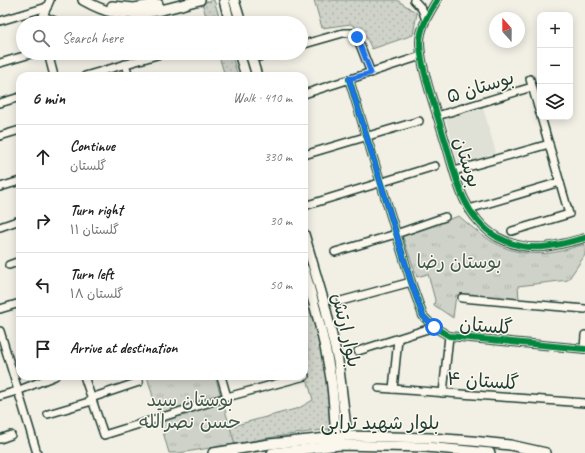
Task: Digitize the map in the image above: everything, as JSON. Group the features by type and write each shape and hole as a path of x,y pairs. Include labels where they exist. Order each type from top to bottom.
{"main road":[{"path":"83,0 111,12 136,15 200,0"},
{"path":"97,0 116,7 134,8 151,6 175,0"},
{"path":"224,0 228,16"},
{"path":"234,0 239,16"},
{"path":"241,60 245,72"},
{"path":"252,60 256,72"},
{"name":"بلوار ارتش","path":"308,248 327,314 338,361 347,436"},
{"name":"بلوار ارتش","path":"308,282 321,326 329,367 336,436 340,449"},
{"path":"340,449 347,436"},
{"name":"بلوار شهید ترابی","path":"213,453 270,444 347,436 431,438 472,441 510,445 546,453"},
{"name":"بلوار شهید ترابی","path":"272,453 340,449 426,447 490,453"}],"street":[{"path":"414,0 422,9 426,20"},
{"name":"بوستان","path":"437,0 426,20 420,40 421,56 454,171 469,209 489,231 518,246 543,248 585,238"},
{"path":"43,16 48,3"},
{"path":"0,21 48,3"},
{"path":"308,43 343,33 354,33 371,73"},
{"path":"308,93 421,56"},
{"path":"0,63 16,58"},
{"path":"50,60 53,72"},
{"path":"98,72 139,60"},
{"path":"125,64 128,72"},
{"name":"گلستان","path":"349,79 396,234 423,316 434,327 449,336 584,349"},
{"path":"530,79 537,104"},
{"name":"بوستان ۵","path":"437,116 532,87"},
{"path":"0,103 16,97"},
{"path":"512,231 569,214 542,120"},
{"path":"308,154 419,121"},
{"path":"0,136 16,131"},
{"path":"454,171 549,144"},
{"path":"308,205 435,166"},
{"path":"0,187 16,182"},
{"path":"469,209 560,182"},
{"path":"334,252 396,234 446,217"},
{"path":"0,227 16,221"},
{"path":"10,264 16,262"},
{"path":"341,301 411,282"},
{"path":"462,298 585,309"},
{"path":"0,309 16,304"},
{"path":"358,351 434,327"},
{"path":"0,331 37,453"},
{"path":"584,349 585,335"},
{"path":"443,393 449,336"},
{"path":"393,389 398,339"},
{"path":"0,396 44,380"},
{"path":"85,380 104,436 227,397 290,380"},
{"path":"222,380 227,397"},
{"path":"48,414 139,382"},
{"name":"گلستان ۴","path":"379,388 585,403"},
{"path":"0,439 11,434"}],"shaded area":[{"path":"482,104 496,153 460,164 445,118 448,114"}],"green space":[{"path":"214,0 219,16 206,16 202,3"},
{"path":"314,0 397,0 417,13 413,35 372,49 364,33 351,24 322,28"},
{"path":"220,60 233,60 237,72 224,72"},
{"name":"بوستان رضا","path":"459,216 489,240 510,250 535,254 549,253 562,251 585,244 585,255 568,280 518,286 519,299 456,295 453,318 434,305 435,300 428,274 417,277 402,235"},
{"path":"308,300 320,337 326,366 330,429 235,444 229,427 299,408 313,400 307,380 309,356"},
{"name":"بوستان سید حسن نصرالله","path":"148,380 216,380 235,444 179,453 169,453"}],"cycle path":[{"path":"437,0 426,20 420,36 421,54 429,89 456,180 470,210 478,221 492,234 520,246 551,246 585,238"},
{"path":"349,79 411,282 423,316 434,327 449,336 585,349"}],"route":[{"path":"357,37 371,73 349,79 411,282 423,316 434,327"}]}
